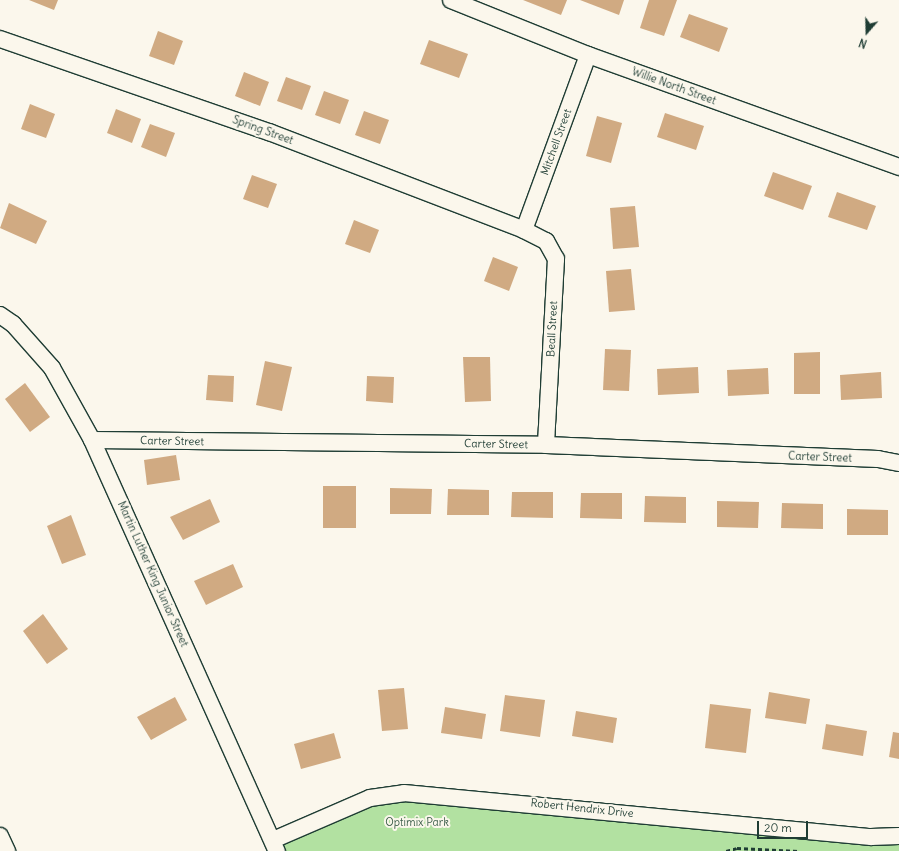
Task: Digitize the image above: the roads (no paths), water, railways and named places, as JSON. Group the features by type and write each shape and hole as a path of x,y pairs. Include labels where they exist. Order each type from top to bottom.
{"street":[{"name":"Willie North Street","path":"451,0 588,55 899,167"},
{"name":"Spring Street","path":"0,39 269,132 524,230"},
{"name":"Mitchell Street","path":"524,230 588,55"},
{"name":"Beall Street","path":"524,230 546,241 556,259 546,445"},
{"name":"Martin Luther King Junior Street","path":"0,315 13,324 52,368 92,440 275,846"},
{"name":"Carter Street","path":"92,440 546,445 878,459 899,463"},
{"name":"Robert Hendrix Drive","path":"275,846 370,798 404,793 871,836 899,836"},
{"path":"0,836 7,851"}],"park label":[{"name":"Optimix Park","path":"417,822"}]}
